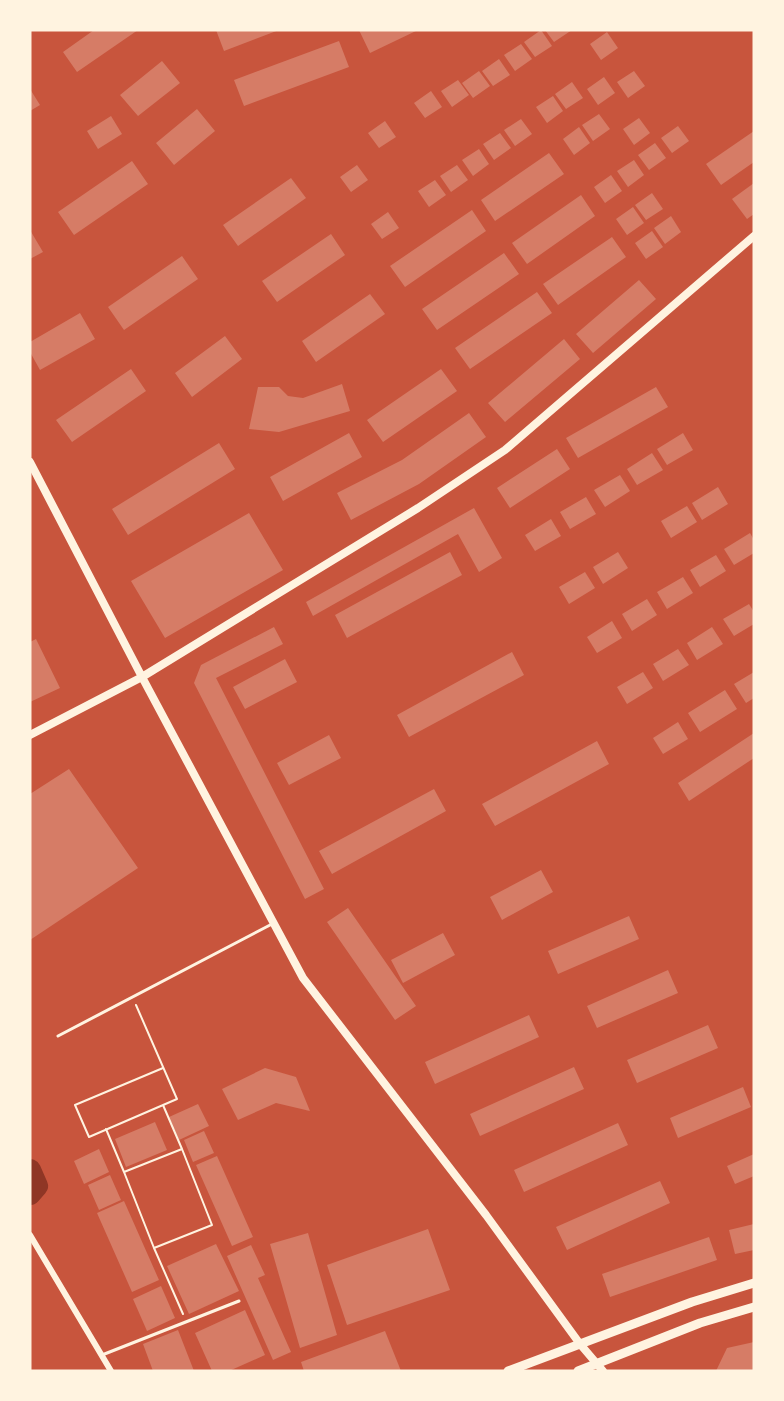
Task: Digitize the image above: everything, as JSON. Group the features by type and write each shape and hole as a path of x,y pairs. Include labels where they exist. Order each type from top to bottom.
{"main road":[{"path":"508,1371 692,1302 754,1283"},
{"path":"578,1371 600,1368 700,1323 754,1307"}],"street":[{"path":"30,735 142,677 418,508 505,450 754,237"},
{"path":"30,462 303,978 486,1215 600,1368"},
{"path":"30,1235 111,1371"}],"lane":[{"path":"58,1036 274,923"},
{"path":"102,1355 238,1301"}],"path":[{"path":"132,997 164,1068 177,1099 89,1137 75,1105 164,1068"},
{"path":"154,1248 212,1225 163,1105"},
{"path":"106,1130 186,1322"},
{"path":"124,1172 182,1149"}],"building":[{"path":"94,30 138,30 77,72 63,52"},
{"path":"216,30 279,30 224,51"},
{"path":"359,30 418,30 370,53"},
{"path":"541,30 552,46 535,57 524,42"},
{"path":"545,30 572,30 554,42"},
{"path":"607,32 618,48 601,60 590,44"},
{"path":"339,41 349,67 244,106 234,80"},
{"path":"521,44 532,59 515,71 504,55"},
{"path":"499,59 510,75 493,86 482,71"},
{"path":"162,61 180,83 138,116 120,95"},
{"path":"479,71 490,86 473,98 462,83"},
{"path":"634,71 645,86 628,98 617,82"},
{"path":"604,77 615,93 598,105 587,89"},
{"path":"458,80 469,95 452,107 441,91"},
{"path":"572,82 583,98 566,109 555,94"},
{"path":"30,89 40,105 30,111"},
{"path":"431,91 442,107 425,118 414,103"},
{"path":"553,96 563,111 547,123 536,107"},
{"path":"197,109 215,131 174,165 156,143"},
{"path":"599,114 610,129 593,141 582,125"},
{"path":"111,116 122,134 98,149 87,131"},
{"path":"639,118 650,133 634,145 623,129"},
{"path":"521,119 532,134 515,146 504,130"},
{"path":"385,121 396,137 379,148 368,133"},
{"path":"678,126 689,141 672,153 661,138"},
{"path":"579,127 590,143 574,155 563,139"},
{"path":"754,131 754,162 721,185 706,164"},
{"path":"500,133 511,148 494,160 483,144"},
{"path":"655,143 666,158 649,170 638,155"},
{"path":"479,149 489,164 473,176 462,160"},
{"path":"549,153 564,174 495,221 481,200"},
{"path":"634,160 644,175 628,187 617,171"},
{"path":"132,161 148,184 74,235 58,212"},
{"path":"357,165 368,180 351,192 340,177"},
{"path":"457,165 468,180 451,192 440,176"},
{"path":"611,175 622,191 605,203 594,187"},
{"path":"291,178 306,198 238,246 223,225"},
{"path":"435,180 446,195 429,207 418,191"},
{"path":"754,183 754,214 747,219 732,199"},
{"path":"652,193 663,209 646,220 635,205"},
{"path":"581,195 595,216 527,264 512,243"},
{"path":"633,207 644,223 627,235 616,219"},
{"path":"472,210 486,231 405,287 390,266"},
{"path":"388,212 399,228 382,239 371,224"},
{"path":"671,216 681,232 665,244 654,228"},
{"path":"30,230 43,252 30,259"},
{"path":"652,231 663,247 646,259 635,243"},
{"path":"331,234 345,255 277,302 262,281"},
{"path":"612,237 626,257 558,305 543,284"},
{"path":"504,253 519,274 437,330 422,309"},
{"path":"182,256 198,279 124,330 108,307"},
{"path":"639,280 656,299 593,353 576,334"},
{"path":"537,292 552,313 470,369 455,348"},
{"path":"370,294 385,314 316,362 302,341"},
{"path":"80,313 95,339 40,370 30,352 30,342"},
{"path":"225,336 242,359 192,397 175,373"},
{"path":"564,339 580,359 505,422 488,403"},
{"path":"131,369 146,391 72,442 56,420"},
{"path":"441,369 457,391 383,442 367,420"},
{"path":"342,384 350,411 279,432 249,429 258,387 279,387 288,396 303,398"},
{"path":"656,387 668,407 578,458 566,438"},
{"path":"469,413 486,437 419,484 351,520 337,493 402,460"},
{"path":"349,433 362,457 283,501 270,477"},
{"path":"683,433 693,450 667,465 657,449"},
{"path":"219,443 235,469 128,535 112,509"},
{"path":"557,449 570,469 510,508 497,488"},
{"path":"652,453 663,470 637,485 627,469"},
{"path":"620,475 630,491 605,507 594,490"},
{"path":"718,487 728,504 702,520 692,503"},
{"path":"586,497 596,514 570,529 560,512"},
{"path":"687,506 697,522 671,538 661,521"},
{"path":"474,508 502,558 479,572 458,534 313,616 306,602"},
{"path":"249,513 283,570 165,638 131,581"},
{"path":"551,519 561,536 535,551 525,535"},
{"path":"750,533 754,540 754,553 734,565 724,549"},
{"path":"450,552 462,575 347,638 335,615"},
{"path":"618,552 628,568 603,584 593,567"},
{"path":"716,555 726,571 700,587 690,570"},
{"path":"585,572 595,588 569,604 559,587"},
{"path":"683,577 693,593 667,609 657,592"},
{"path":"647,599 657,615 632,631 622,614"},
{"path":"749,604 754,612 754,624 734,636 723,619"},
{"path":"612,621 622,638 597,653 587,637"},
{"path":"274,627 283,644 216,678 324,889 305,899 194,683 201,665"},
{"path":"712,627 723,644 697,660 687,643"},
{"path":"36,639 60,688 30,702 30,642"},
{"path":"678,649 689,665 663,681 653,664"},
{"path":"512,652 524,675 409,737 397,715"},
{"path":"285,659 297,682 245,709 233,687"},
{"path":"643,672 653,688 627,704 617,687"},
{"path":"754,672 754,698 746,703 734,684"},
{"path":"725,690 737,709 700,732 688,713"},
{"path":"678,722 688,739 663,754 653,738"},
{"path":"754,733 754,758 689,801 678,783"},
{"path":"329,735 341,758 289,785 277,763"},
{"path":"597,741 609,764 495,826 482,804"},
{"path":"69,769 138,868 30,940 30,794"},
{"path":"434,789 446,811 332,874 319,851"},
{"path":"541,870 553,892 502,920 490,897"},
{"path":"348,908 416,1006 395,1020 327,922"},
{"path":"629,916 639,939 558,974 548,951"},
{"path":"443,933 455,955 403,983 391,960"},
{"path":"668,970 678,993 597,1028 587,1006"},
{"path":"529,1015 539,1037 435,1084 425,1062"},
{"path":"708,1025 718,1048 637,1083 627,1060"},
{"path":"574,1067 584,1089 480,1136 470,1114"},
{"path":"265,1068 296,1077 310,1111 276,1103 238,1120 222,1089"},
{"path":"743,1087 751,1107 678,1138 670,1118"},
{"path":"198,1104 209,1126 179,1140 169,1117"},
{"path":"155,1122 167,1150 126,1167 115,1139"},
{"path":"618,1123 628,1145 524,1192 514,1170"},
{"path":"204,1131 214,1153 193,1162 184,1140"},
{"path":"99,1149 109,1172 84,1184 74,1161"},
{"path":"754,1154 754,1176 735,1184 727,1166"},
{"path":"217,1156 253,1237 232,1246 196,1165"},
{"path":"110,1175 121,1200 99,1210 88,1185"},
{"path":"660,1181 670,1203 567,1250 556,1227"},
{"path":"124,1201 159,1280 132,1292 97,1213"},
{"path":"754,1224 754,1250 735,1254 729,1230"},
{"path":"428,1229 450,1290 347,1325 327,1265"},
{"path":"308,1233 337,1335 300,1348 270,1244"},
{"path":"709,1237 717,1260 610,1297 602,1274"},
{"path":"216,1244 239,1291 189,1314 167,1266"},
{"path":"251,1245 265,1275 258,1278 291,1352 273,1360 227,1256"},
{"path":"161,1286 175,1318 147,1331 133,1299"},
{"path":"245,1310 265,1355 229,1371 212,1371 195,1333"},
{"path":"178,1330 194,1371 153,1371 143,1344"},
{"path":"385,1331 401,1371 304,1371 301,1362"},
{"path":"754,1342 754,1371 716,1371 727,1348"}],"waterway":[{"path":"30,1170 37,1186 30,1194"}]}
